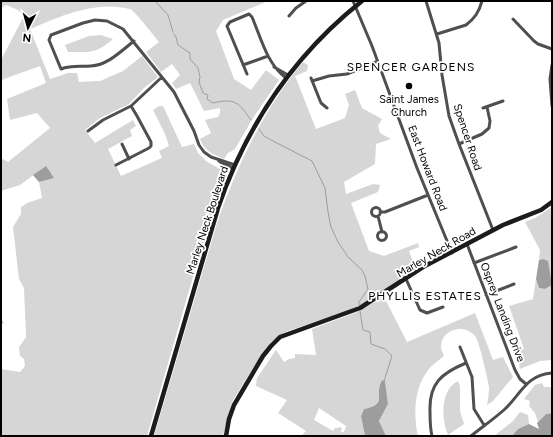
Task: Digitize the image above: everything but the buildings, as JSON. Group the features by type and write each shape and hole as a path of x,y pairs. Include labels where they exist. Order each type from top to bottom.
{"main road":[{"name":"Marley Neck Boulevard","path":"151,436 214,222 234,167 250,133 266,106 287,77 316,43 362,1"},
{"name":"Marley Neck Road","path":"226,436 229,419 234,405 263,356 275,341 293,332 360,308 423,267 503,225 541,210 552,202"}],"street":[{"path":"289,16 296,8 306,1"},
{"name":"East Howard Road","path":"352,1 372,46 376,62 452,253"},
{"name":"Spencer Road","path":"426,1 440,45 442,75 450,116 458,144 493,230"},
{"path":"437,34 470,22 479,11 482,1"},
{"path":"247,74 227,26 230,22 250,15 274,67 277,71 287,77"},
{"path":"513,19 534,41 552,49"},
{"path":"134,41 112,58 100,64 92,66 72,66 61,69 49,40 51,35 83,23 101,20 118,26 134,41 178,98 201,149 207,155 224,161 234,167"},
{"path":"243,65 268,56"},
{"path":"327,108 321,103 312,80 347,74 376,62"},
{"path":"552,65 550,79 552,106"},
{"path":"88,131 106,118 130,106 162,77"},
{"path":"458,144 482,134 489,128 490,121 485,108 503,102"},
{"path":"116,165 149,148 151,144 137,116 130,106"},
{"path":"122,144 129,158"},
{"path":"382,232 379,214 428,195"},
{"name":"Osprey Landing Drive","path":"467,244 515,370 520,379 526,384"},
{"path":"474,262 516,247"},
{"path":"406,279 420,310 427,313 443,307"},
{"path":"486,295 514,284"},
{"path":"460,347 473,384 474,409 484,426"},
{"path":"432,436 430,408 431,394 434,387 441,376 466,363"},
{"path":"471,436 506,408 526,384 536,377 552,373"}],"shaded area":[{"path":"1,1 268,1 223,20 216,31 234,79 251,90 266,70 279,80 253,118 235,149 228,153 224,159 206,149 200,139 211,133 205,120 218,117 220,108 204,111 190,83 176,89 172,83 180,75 172,64 161,72 146,52 159,42 133,11 130,9 105,6 92,8 54,19 30,29 50,79 68,73 77,73 79,82 100,81 123,71 142,56 158,77 144,88 129,104 100,118 85,130 95,143 133,120 136,126 130,130 132,136 108,149 121,176 162,158 159,151 169,146 165,134 153,110 159,106 163,106 182,147 194,144 198,153 206,161 220,169 226,177 208,225 147,436 1,436 1,369 20,372 25,366 24,359 20,356 19,347 26,337 24,288 19,279 13,227 21,214 21,207 27,203 42,198 39,182 53,178 46,166 20,185 1,191 1,158 8,162 50,128 37,113 10,120 7,99 46,83 40,66 4,79 1,82 1,60 24,16 18,10 6,5 1,8"},
{"path":"101,35 113,39 97,50 68,52 65,45 89,36"},
{"path":"303,62 308,65 307,71 295,76 316,129 345,118 349,105 345,94 355,90 362,108 382,119 378,126 380,133 391,139 376,144 375,164 344,182 346,194 373,184 380,185 378,192 351,203 369,251 384,256 418,243 419,247 409,251 414,264 423,260 425,264 357,307 338,315 288,331 274,340 266,348 233,400 223,436 154,436 217,223 233,180 264,118 289,80"},
{"path":"46,166 54,178 39,182 33,175"},
{"path":"552,207 552,280 549,275 548,262 543,259 539,260 540,250 525,222 535,218"},
{"path":"543,259 548,261 552,285 545,289 539,288 536,279 539,260"},
{"path":"536,279 539,288 545,289 552,285 552,360 540,361 520,369 517,352 524,349 509,306 533,299"},
{"path":"384,297 407,342 475,313 493,360 503,357 513,377 493,401 487,405 489,387 477,339 470,332 465,330 454,330 449,332 442,341 441,348 444,356 429,369 420,384 415,410 418,436 386,436 379,421 388,404 385,381 382,380 378,402 372,407 364,409 361,416 365,436 301,436 306,431 278,413 287,400 256,386 257,378 276,350 284,362 295,358 295,354 316,355 312,329 357,312","holes":["319,408 346,426 344,432 341,432 342,428 339,427 335,428 333,431 314,420"]},
{"path":"382,380 385,381 388,404 379,421 386,436 365,436 361,416 364,409 372,407 378,402"},
{"path":"458,381 460,386 460,411 464,424 448,435 443,413 445,398 452,385"},
{"path":"542,383 544,387 552,387 552,413 546,414 538,422 535,413 529,406 530,401 524,399 535,385"},
{"path":"520,412 528,415 529,424 518,429 512,436 494,436 512,422"},
{"path":"552,413 552,436 512,436 518,429 529,424 539,429 537,423 546,414"}],"waterway":[{"path":"155,1 168,15 173,32"},
{"path":"174,34 178,45 190,53 190,59 198,68 200,77 199,82 203,93 208,95 207,99 213,103 224,101 234,102 241,107 251,120"},
{"path":"259,129 264,136 312,161 325,188 331,227 338,242 348,257 362,270 365,276 368,289 359,302 359,305"},
{"path":"360,311 363,330 370,332 371,344 385,349 392,356 384,381"}],"place":[{"name":"Saint James Church","path":"409,86"}],"district":[{"name":"SPENCER GARDENS","path":"411,67"},
{"name":"PHYLLIS ESTATES","path":"425,296"}]}
